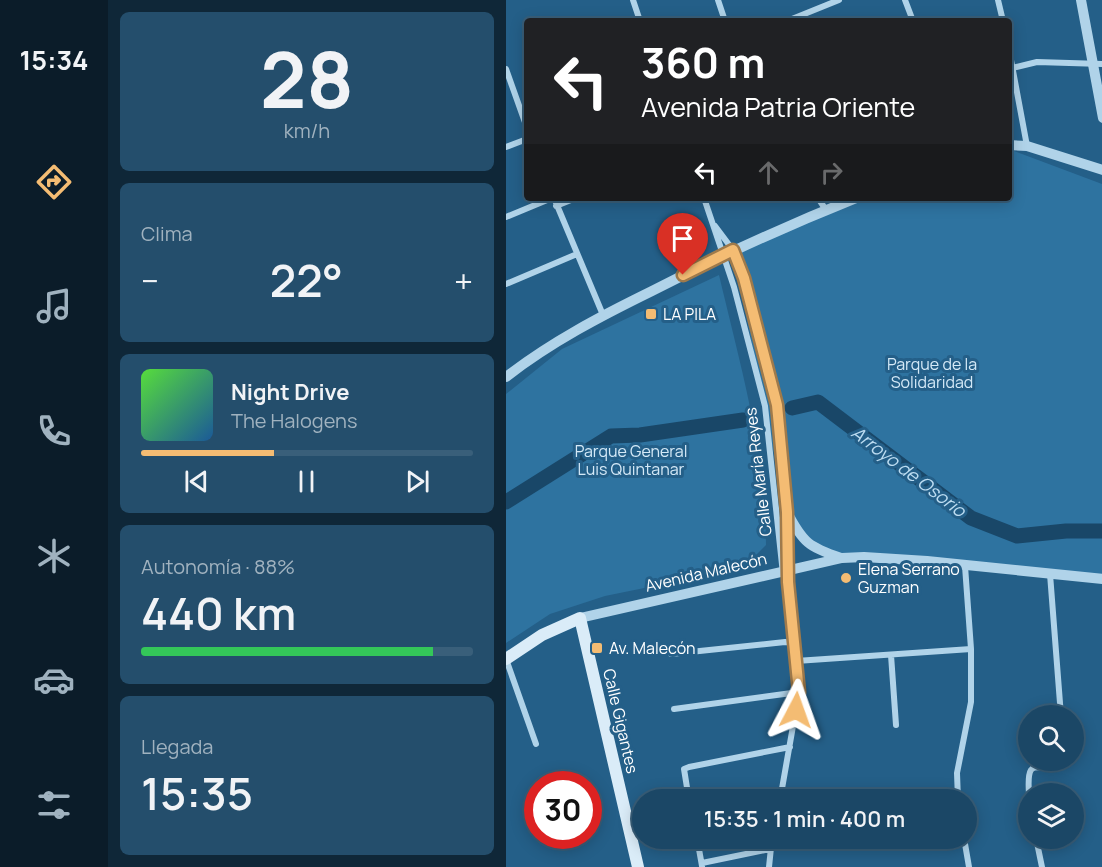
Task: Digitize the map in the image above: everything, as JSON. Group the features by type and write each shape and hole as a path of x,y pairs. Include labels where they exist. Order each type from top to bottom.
{"main road":[{"name":"Avenida Malecón","path":"506,659 542,635 580,618"},
{"name":"Calle Gigantes","path":"580,618 638,867"}],"street":[{"path":"633,0 639,18"},
{"path":"718,0 724,18"},
{"path":"794,18 839,0"},
{"path":"905,0 912,18"},
{"path":"998,0 1002,18"},
{"path":"1081,0 1098,64 1103,118"},
{"path":"1012,68 1037,62 1098,64"},
{"path":"506,69 524,120"},
{"path":"1012,73 1027,146"},
{"path":"506,147 524,140"},
{"path":"1012,145 1027,146 1103,170"},
{"path":"506,216 545,201"},
{"path":"554,201 603,315"},
{"path":"557,206 569,201"},
{"path":"705,201 728,252"},
{"path":"820,201 826,210"},
{"path":"506,377 536,353 603,315 728,252 848,201"},
{"path":"715,226 728,252"},
{"name":"Calle María Reyes","path":"728,252 744,278 777,405 787,512 785,571"},
{"name":"Calle María Reyes","path":"728,252 765,406 780,543 788,582 799,692 782,789"},
{"path":"506,284 577,254"},
{"path":"787,512 797,533 806,543 842,558"},
{"name":"Avenida Malecón","path":"580,618 842,558 864,557 1103,579"},
{"path":"958,789 957,773 971,702 971,649 965,566"},
{"path":"1050,574 1060,705"},
{"path":"671,654 793,643"},
{"path":"796,662 971,649"},
{"path":"891,655 896,725"},
{"path":"506,659 536,744"},
{"path":"674,710 799,692"},
{"path":"687,789 684,770 689,767 790,747"},
{"path":"699,849 702,865 770,849 769,867"},
{"path":"966,849 969,867"},
{"path":"1038,849 1042,867"}],"green space":[{"name":"Parque de la Solidaridad","path":"1012,150 1102,184 1102,578 842,558 806,543 787,519 733,250 855,201 1012,201"},
{"name":"Parque General Luis Quintanar","path":"719,275 757,443 765,511 766,545 748,563 708,575 605,596 550,614 506,643 506,394 562,349"}],"waterway":[{"name":"Arroyo de Osorio","path":"792,408 818,402 971,518 1017,536 1066,531 1103,531"},
{"name":"Arroyo de Osorio","path":"506,502 611,436 640,435 743,420"}],"place":[{"name":"LA PILA","path":"651,314"},
{"name":"Elena Serrano Guzman","path":"846,578"},
{"name":"Av. Malecón","path":"597,648"}],"route":[{"path":"683,275 733,250 741,266 750,300 777,405 781,436 789,551 788,582 799,692 796,710"}]}
